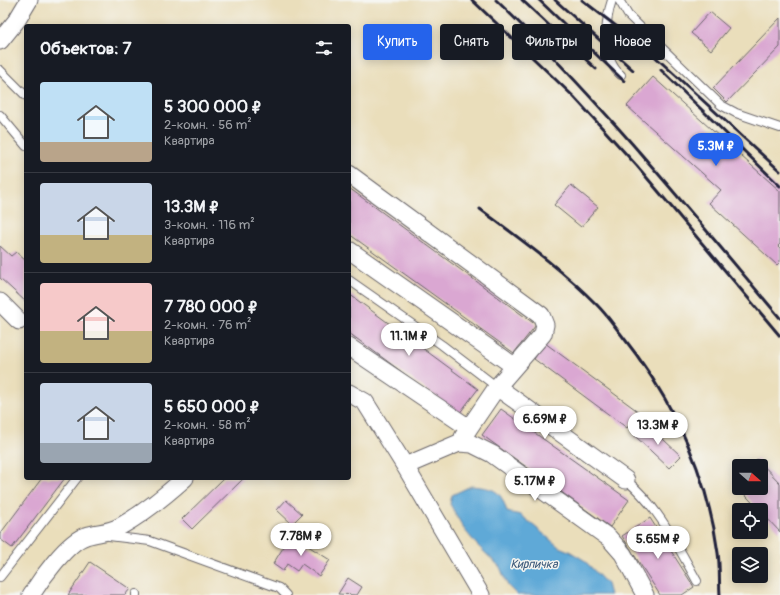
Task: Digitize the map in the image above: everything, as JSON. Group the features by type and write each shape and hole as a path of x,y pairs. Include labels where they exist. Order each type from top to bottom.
{"street":[{"path":"0,41 17,20 29,0"},
{"path":"351,175 541,315 545,325 543,334 497,387 459,443"},
{"path":"351,251 514,366"},
{"path":"0,302 19,321"},
{"path":"351,348 469,428"},
{"path":"497,387 626,480"},
{"path":"351,394 365,402 405,466 481,595"},
{"path":"405,466 459,443 472,444 492,454 609,538 623,554 645,595"},
{"path":"31,595 45,573 78,540 121,526 182,480"}],"lane":[{"path":"612,0 606,18 607,46 614,70 620,75"},
{"path":"619,0 628,15 721,105 736,113 780,128"},
{"path":"0,70 24,94"},
{"path":"0,116 24,144"},
{"path":"351,281 442,345 497,387"},
{"path":"0,577 75,480"},
{"path":"626,480 640,492 672,535 697,581"},
{"path":"100,534 150,541 279,588 286,595"}],"water":[{"name":"Кирпичка","path":"471,486 495,491 499,494 505,504 507,512 521,515 559,547 584,560 607,584 610,595 517,595 508,586 500,567 477,545 464,529 450,504 452,495"}],"building":[{"path":"710,12 729,28 711,50 691,33"},
{"path":"780,18 780,47 727,102 713,88"},
{"path":"653,77 780,191 780,244 778,246 780,248 780,262 777,265 709,203 721,190 627,106"},
{"path":"571,185 598,207 581,227 554,205"},
{"path":"351,189 536,325 514,353 351,235"},
{"path":"0,246 11,256 16,252 24,259 24,300 0,278"},
{"path":"351,295 478,389 459,414 351,334"},
{"path":"545,343 639,412 627,428 534,359"},
{"path":"501,409 629,500 610,527 482,435"},
{"path":"646,423 681,456 669,468 635,436"},
{"path":"768,470 780,483 780,532 768,519 768,503 753,503 745,495 768,495"},
{"path":"40,480 63,480 12,548 0,539 0,534"},
{"path":"222,480 242,480 192,529 182,519"},
{"path":"286,500 302,514 292,524 277,510"},
{"path":"650,518 694,587 682,595 660,595 622,536"},
{"path":"291,535 330,560 319,576 302,564 297,571 287,564 283,571 273,564"},
{"path":"90,562 130,589 125,595 68,595"},
{"path":"348,578 362,587 357,595 338,594"}],"railway":[{"path":"472,0 574,97 637,166 780,336"},
{"path":"496,0 607,115 780,318"},
{"path":"522,0 596,69"},
{"path":"539,0 624,81"},
{"path":"555,0 633,70"},
{"path":"582,0 650,52 780,171"},
{"path":"661,70 780,186"},
{"path":"480,209 525,243 584,292 609,319 638,357 655,383 671,409 684,436 696,464 705,493 713,523 718,553 720,595"}]}
